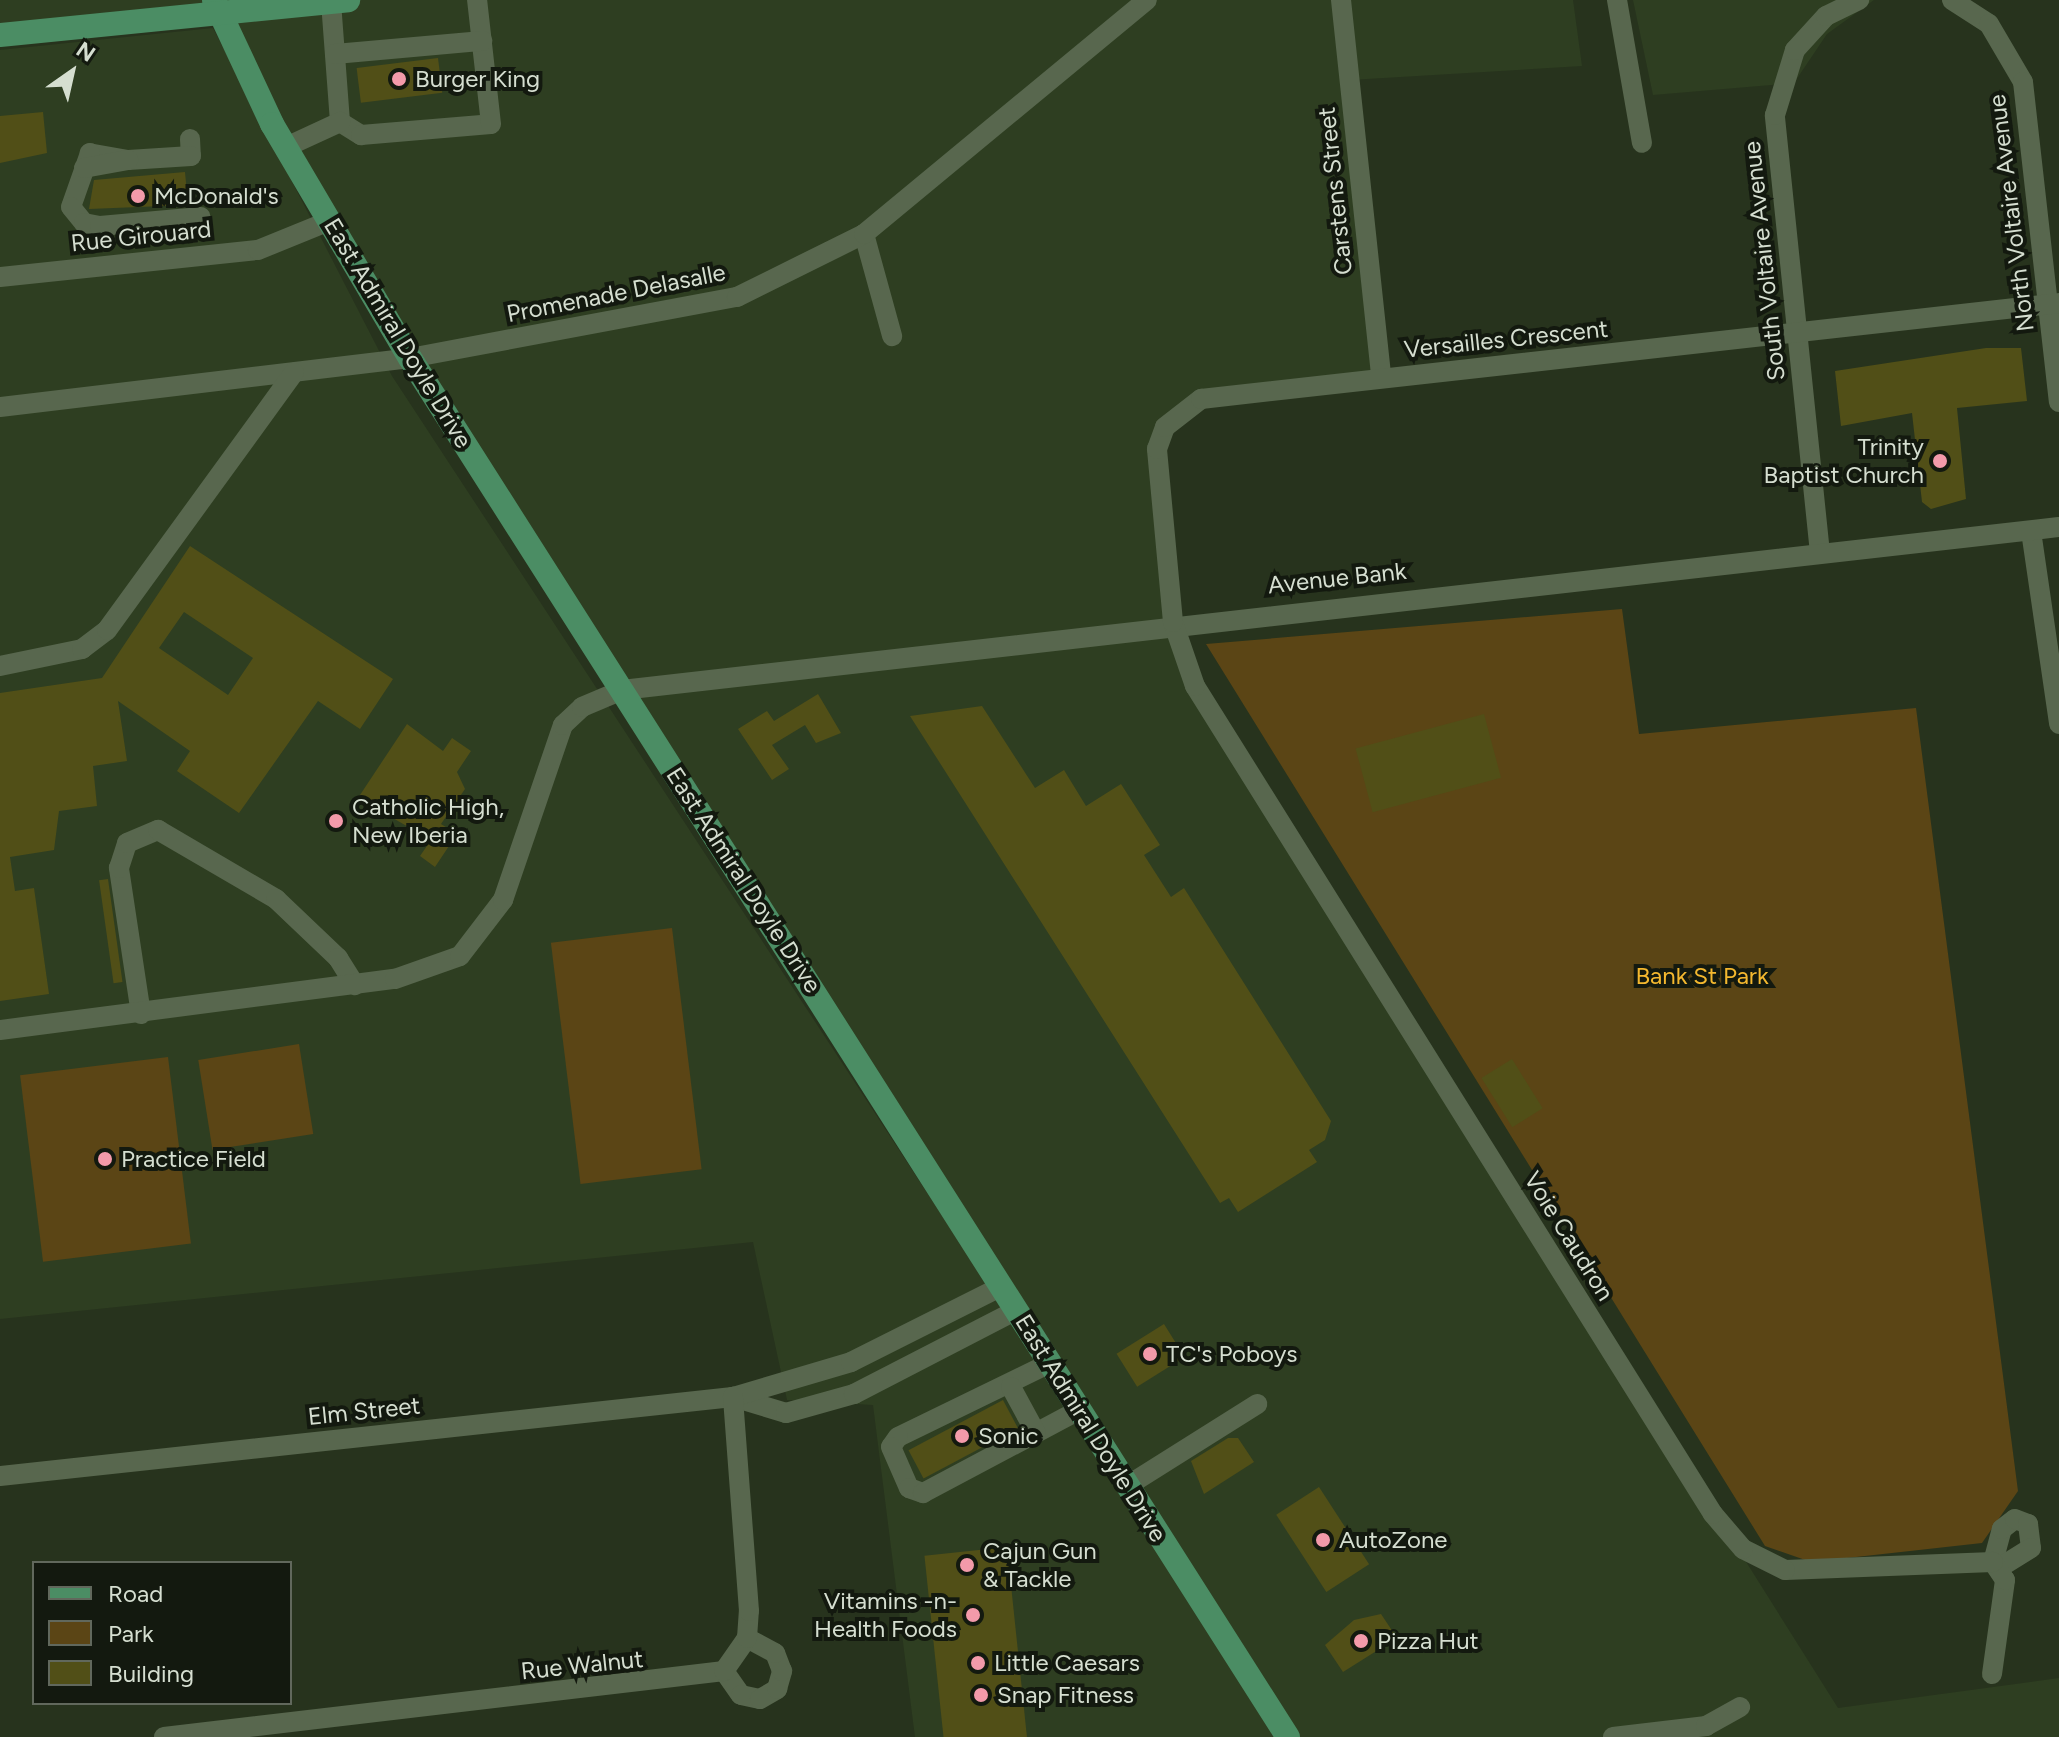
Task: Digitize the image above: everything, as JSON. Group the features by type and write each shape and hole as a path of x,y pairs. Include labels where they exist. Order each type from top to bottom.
{"main road":[{"path":"0,35 220,4 339,1"},
{"name":"East Admiral Doyle Drive","path":"220,4 286,147 410,358 1288,1737"}],"street":[{"path":"340,122 361,135 491,124 477,0"},
{"name":"Promenade Delasalle","path":"0,407 410,358 737,297 802,271 864,234 1147,0"},
{"name":"Carstens Street","path":"1341,0 1381,376"},
{"path":"1617,0 1642,143"},
{"name":"South Voltaire Avenue","path":"1820,553 1778,92 1809,32 1859,0"},
{"name":"North Voltaire Avenue","path":"1952,0 1989,24 2023,82 2053,304 2059,402"},
{"path":"339,1 335,54 340,122"},
{"path":"335,54 482,41"},
{"path":"286,147 340,122"},
{"path":"190,139 191,156 128,160 100,150 84,168 71,207 84,223 201,217"},
{"name":"Rue Girouard","path":"0,277 258,250 329,221"},
{"path":"864,234 892,336"},
{"name":"Versailles Crescent","path":"1173,622 1157,449 1165,427 1201,399 1381,376 1798,334 2053,304"},
{"path":"0,666 82,649 107,630 294,373"},
{"name":"Avenue Bank","path":"0,1030 355,985 431,971 488,928 515,872 563,725 582,707 622,690 1173,622 2059,527"},
{"path":"2031,531 2059,724"},
{"name":"Voie Caudron","path":"1173,622 1195,686 1727,1533 1762,1562 1796,1571 1997,1565 1992,1674"},
{"path":"141,1014 119,868 127,843 158,830 276,899 338,958 355,985"},
{"name":"Elm Street","path":"0,1476 733,1397 851,1362 1002,1286"},
{"name":"Elm Street","path":"733,1397 786,1413 854,1394 941,1356 1017,1310"},
{"path":"1050,1363 1011,1387 982,1392 898,1437 891,1447 909,1488 923,1493 1079,1410"},
{"path":"1011,1387 1036,1433"},
{"path":"733,1397 747,1638 724,1671 741,1695 760,1699 777,1689 782,1671 775,1653 747,1638"},
{"path":"1127,1486 1257,1404"},
{"name":"Rue Walnut","path":"164,1737 724,1671"},
{"path":"1613,1737 1706,1726 1740,1707"}],"shaded area":[{"path":"0,0 258,0 0,26"},
{"path":"331,0 1573,0 1582,66 1350,80 1381,376 1201,399 1157,449 1173,622 1195,686 1838,1708 2059,1678 2059,1737 915,1737 873,1405 787,1400 753,1242 0,1319 0,50 213,28 392,376 1283,1736 272,124 222,12"},
{"path":"1633,0 1874,0 1827,34 1794,83 1653,95"}],"green space":[{"name":"Bank St Park","path":"1622,609 1639,734 1916,708 2018,1491 1982,1543 1811,1562 1765,1546 1206,644"},
{"path":"672,928 702,1169 581,1184 551,943"},
{"path":"299,1044 313,1134 212,1150 198,1060"},
{"name":"Practice Field","path":"168,1057 191,1244 43,1262 20,1075"}],"building":[{"name":"Burger King","path":"438,58 442,93 361,103 357,68"},
{"path":"43,112 47,153 0,163 0,116"},
{"name":"McDonald's","path":"185,172 188,205 89,209 94,180"},
{"path":"1986,348 2021,348 2027,401 1957,408 1966,499 1931,509 1922,502 1912,413 1841,426 1835,371"},
{"path":"190,546 393,679 360,729 318,701 239,813 177,771 190,751 118,701 127,761 93,766 97,806 59,811 54,850 10,857 15,891 34,888 49,994 0,1001 0,693 102,678","holes":["184,612 253,658 228,695 159,648"]},
{"path":"818,694 841,733 816,743 805,725 772,745 789,769 772,780 738,729 767,711 774,721"},
{"path":"982,706 1035,788 1064,770 1086,806 1121,784 1160,845 1144,855 1171,897 1184,888 1331,1121 1325,1140 1309,1150 1317,1162 1238,1212 1229,1198 1220,1203 910,716"},
{"path":"1484,714 1501,778 1373,812 1356,748"},
{"path":"407,724 443,751 452,738 471,751 457,772 465,789 441,824 457,834 435,867 420,856 431,840 358,798"},
{"path":"108,879 122,982 114,983 99,880"},
{"path":"1512,1059 1543,1108 1512,1127 1481,1078"},
{"name":"TC's Poboys","path":"1164,1324 1185,1357 1137,1387 1117,1354"},
{"name":"Sonic","path":"1003,1400 1018,1428 924,1478 909,1450"},
{"path":"1228,1438 1238,1438 1254,1462 1204,1494 1191,1461"},
{"name":"AutoZone","path":"1319,1487 1369,1564 1326,1592 1276,1515"},
{"path":"1007,1547 1027,1737 944,1737 924,1556"},
{"name":"Pizza Hut","path":"1381,1614 1397,1638 1343,1672 1325,1645 1354,1620"}],"place":[{"name":"Burger King","path":"399,79"},
{"name":"McDonald's","path":"138,196"},
{"name":"Trinity Baptist Church","path":"1940,461"},
{"name":"Catholic High, New Iberia","path":"336,821"},
{"name":"Practice Field","path":"105,1159"},
{"name":"TC's Poboys","path":"1150,1354"},
{"name":"Sonic","path":"962,1436"},
{"name":"AutoZone","path":"1323,1540"},
{"name":"Cajun Gun & Tackle","path":"967,1565"},
{"name":"Vitamins -n- Health Foods","path":"973,1615"},
{"name":"Pizza Hut","path":"1361,1641"},
{"name":"Little Caesars","path":"978,1663"},
{"name":"Snap Fitness","path":"981,1695"}]}
